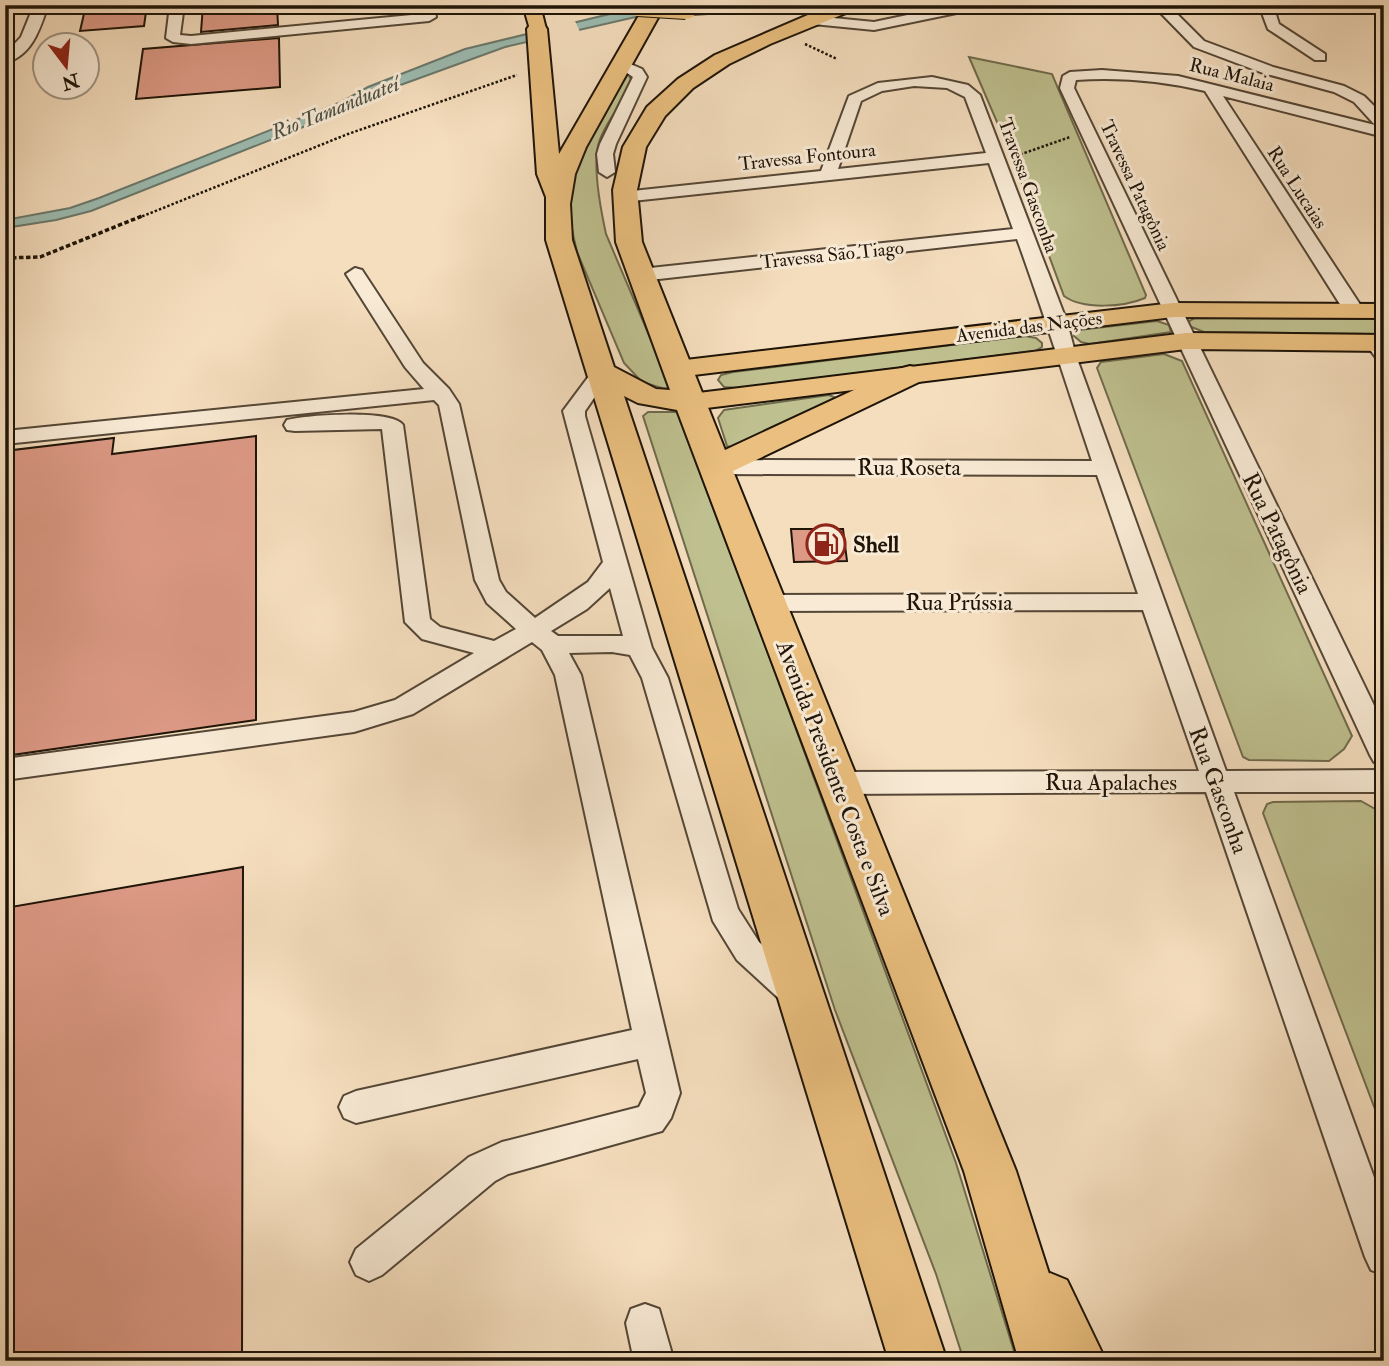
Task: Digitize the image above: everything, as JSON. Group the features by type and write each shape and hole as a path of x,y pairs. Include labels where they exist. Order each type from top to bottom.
{"highway":[{"path":"557,204 574,147 621,64 646,10 752,5"},
{"name":"Avenida Presidente Costa e Silva","path":"849,5 782,33 708,69 685,84 656,109 635,141 626,163 623,197 629,242 767,603 990,1171 1048,1361"},
{"path":"539,47 549,174 557,204 562,251 918,1361"},
{"path":"602,372 649,397 690,402"},
{"path":"715,467 910,375"}],"main road":[{"path":"531,5 539,47"},
{"name":"Avenida das Nações","path":"677,369 1173,310 1384,311"},
{"name":"Avenida das Nações","path":"690,402 1186,341 1381,347"},
{"path":"990,1171 1080,1361"}],"street":[{"path":"5,60 18,55 41,5"},
{"path":"177,5 173,38 191,40 429,17 428,5"},
{"path":"813,20 874,26 976,5"},
{"path":"1160,5 1199,44 1268,70 1339,89 1359,99 1384,125"},
{"path":"1266,5 1273,26 1320,57"},
{"path":"607,172 605,154 608,144 640,77 637,72 621,64"},
{"name":"Rua Malaia","path":"1068,78 1091,74 1178,80 1384,132"},
{"name":"Travessa Patagônia","path":"1068,78 1067,88 1173,310"},
{"name":"Travessa Gasconha","path":"828,175 853,99 858,94 881,87 943,81 970,91 1057,322"},
{"name":"Rua Lucaias","path":"1210,88 1353,309"},
{"name":"Travessa Fontoura","path":"623,197 997,157"},
{"name":"Travessa São Tiago","path":"641,275 1024,233"},
{"path":"355,274 415,367 442,393 449,404 488,580 496,597 543,637 570,686 663,1093 659,1107 650,1120 502,1159 482,1169 369,1262"},
{"name":"Rua Patagônia","path":"1173,310 1384,755"},
{"name":"Rua Gasconha","path":"1057,322 1104,468 1384,1257"},
{"path":"602,372 574,411 574,416 639,648 655,678 724,912 748,951 802,999"},
{"path":"5,438 442,393"},
{"path":"263,412 265,419 273,425 380,421 392,425 418,622 431,634 497,651"},
{"name":"Rua Roseta","path":"715,467 1104,468"},
{"path":"543,637 589,595 615,562"},
{"name":"Rua Prússia","path":"767,603 1151,602"},
{"path":"5,770 374,718 404,707 497,651 543,637 639,648"},
{"name":"Rua Apalaches","path":"838,783 1384,781"},
{"path":"356,1107 651,1041"},
{"path":"645,1323 654,1361"}],"path":[{"path":"782,33 837,59"},
{"path":"5,258 40,257 348,134 539,47"},
{"path":"997,157 1012,157 1088,133"}],"green space":[{"path":"969,57 1052,74 1145,298 1104,306 1082,303 1064,296 1013,159"},
{"path":"628,73 633,84 608,123 598,146 598,190 606,234 671,387 665,389 642,382 624,363 577,252 571,225 571,188 584,147"},
{"path":"1195,318 1384,319 1384,334 1204,332 1189,326 1188,322"},
{"path":"1157,321 1169,325 1171,332 1090,344 1081,342 1074,336 1074,332 1079,330"},
{"path":"1025,336 1036,338 1042,343 1042,347 1035,351 738,388 724,387 718,380 721,375 733,372"},
{"path":"1164,354 1182,361 1352,736 1344,749 1329,761 1249,760 1243,757 1097,368 1101,362"},
{"path":"829,395 835,400 733,448 727,446 718,418 724,410"},
{"path":"648,412 676,412 680,415 956,1163 1017,1361 964,1361 936,1274 835,1010 643,416"},
{"path":"1361,801 1384,814 1384,1133 1263,813 1267,804 1273,802"}],"water":[{"name":"Rio Tamanduateí","path":"647,5 688,5 505,47 373,95 341,112 91,211 5,228 5,220 70,208 99,198 341,102 368,87 465,49"}],"pier":[{"path":"575,21 581,34 530,45 529,31"}],"building":[{"path":"86,5 147,5 144,26 80,31"},
{"path":"203,5 277,5 278,25 201,32"},
{"path":"279,38 280,87 136,99 143,49"},
{"path":"256,436 256,720 5,756 5,451 114,438 112,454"},
{"name":"Shell","path":"791,529 843,529 847,561 794,562"},
{"path":"243,867 242,1361 5,1361 5,908"}],"place":[{"name":"Shell","path":"826,544"}]}
